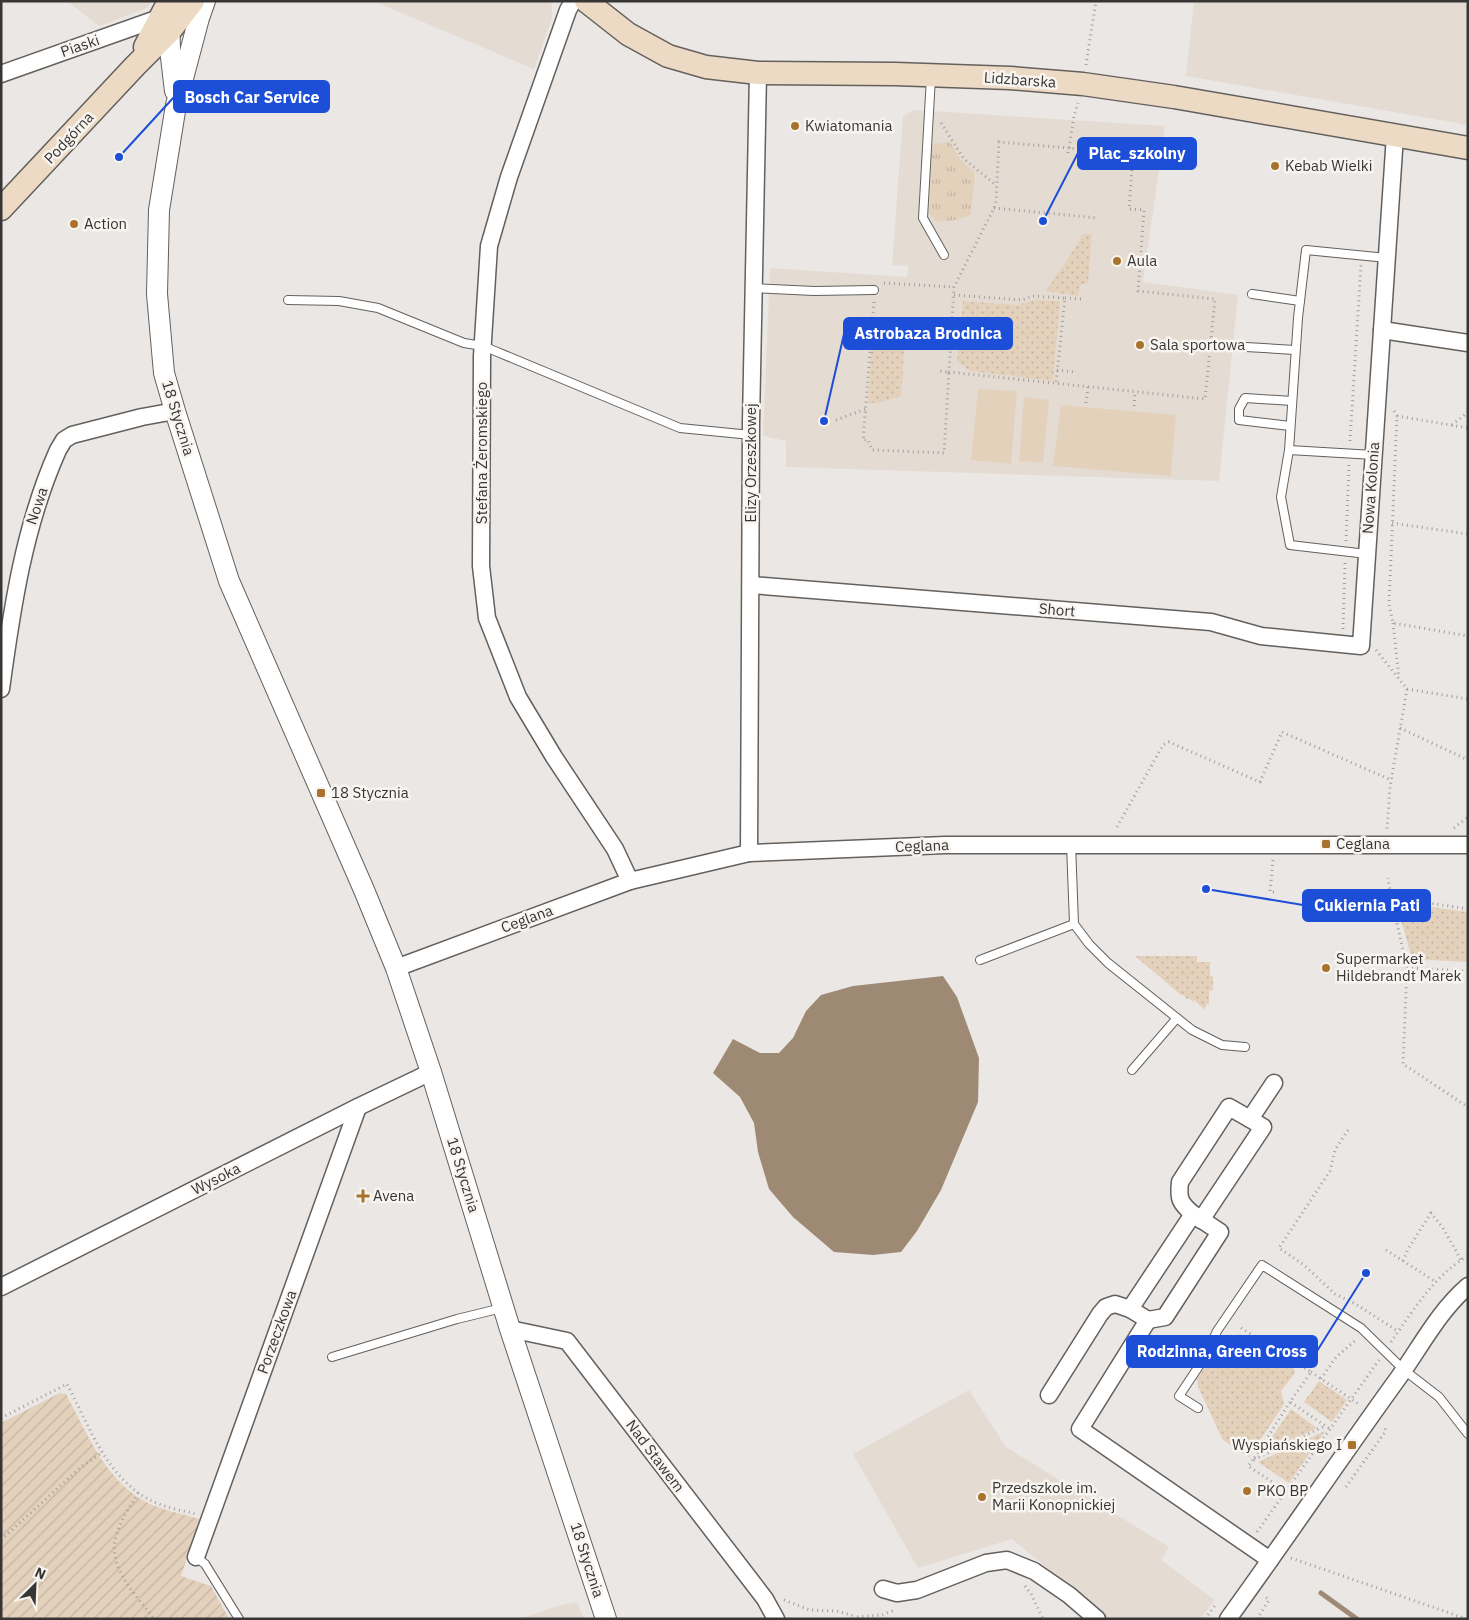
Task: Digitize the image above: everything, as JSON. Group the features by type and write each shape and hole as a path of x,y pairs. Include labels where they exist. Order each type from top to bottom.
{"main road":[{"name":"Podgórna","path":"1,209 135,66 167,13 193,1"},
{"name":"Lidzbarska","path":"586,1 628,34 668,56 706,67 758,73 931,75 1010,78 1083,84 1174,97 1468,148"}],"street":[{"name":"18 Stycznia","path":"205,1 176,105 159,210 157,294 164,373 229,582 364,890 396,968 431,1072 510,1330 606,1619"},
{"name":"Stefana Żeromskiego","path":"573,1 568,10 508,177 489,246 483,346 481,566 487,618 518,697 554,757 615,849 630,881"},
{"name":"Piaski","path":"3,73 167,13"},
{"name":"18 Stycznia","path":"167,13 176,105"},
{"name":"Elizy Orzeszkowej","path":"749,852 751,435 758,73"},
{"name":"Nowa Kolonia","path":"1361,646 1395,135"},
{"path":"1382,330 1468,344"},
{"name":"Nowa","path":"1,689 12,613 29,530 52,462 64,440 72,435 142,417 175,411"},
{"name":"Short","path":"751,585 1211,622 1260,636 1361,646"},
{"name":"Ceglana","path":"396,968 630,881 749,852 945,845 1468,845"},
{"name":"Wysoka","path":"1,1287 431,1072"},
{"path":"1250,1119 1274,1083"},
{"name":"Porzeczkowa","path":"196,1557 358,1107"},
{"path":"1049,1395 1106,1307 1114,1304 1130,1309 1148,1320 1165,1317 1220,1232 1197,1217 1183,1205 1178,1194 1180,1182 1229,1107 1263,1127 1197,1217 1130,1309"},
{"path":"1228,1619 1441,1315 1455,1297 1468,1286"},
{"path":"1148,1320 1080,1429 1270,1560"},
{"name":"Nad Stawem","path":"510,1330 567,1341 772,1612"},
{"path":"882,1589 897,1593 917,1590 986,1563 1007,1560 1034,1571 1097,1619"}],"lane":[{"path":"931,75 923,218 944,255"},
{"path":"1367,554 1290,545 1282,497 1289,450 1295,350 1306,250 1387,258"},
{"path":"754,288 814,291 874,290"},
{"path":"1252,294 1300,301"},
{"path":"288,300 339,301 378,308 464,343 483,346 680,428 751,435"},
{"path":"1246,347 1295,350"},
{"path":"1290,426 1239,420 1240,408 1245,398 1292,401"},
{"path":"1289,450 1374,455"},
{"path":"1071,844 1074,924 1089,944 1108,963 1192,1030 1222,1045 1244,1047"},
{"path":"980,960 1074,924"},
{"path":"1132,1070 1177,1018"},
{"path":"1198,1408 1179,1396 1205,1357 1217,1331 1262,1265 1366,1332 1404,1370 1439,1397 1468,1434"},
{"path":"332,1357 457,1319 504,1307"},
{"path":"196,1557 206,1564 239,1619"}],"path":[{"path":"1083,84 1096,1"},
{"path":"930,103 938,103 942,125 964,158 996,185"},
{"path":"1068,153 1074,116"},
{"path":"939,371 949,372 1056,383 1206,400 1215,299 1138,291 1144,210 1129,209 1133,156 999,142 994,208 954,287 954,295 949,372 944,453 872,450 868,440 864,440 874,283 954,287"},
{"path":"994,208 1098,218"},
{"path":"954,295 1022,300 1033,296 1082,299"},
{"path":"1056,383 1065,298"},
{"path":"872,328 903,331 904,324"},
{"path":"1058,370 1074,372"},
{"path":"1086,403 1088,387"},
{"path":"1134,406 1135,392"},
{"path":"1378,396 1397,416 1468,428"},
{"path":"836,420 866,409"},
{"path":"1452,425 1468,412"},
{"path":"1397,416 1389,604 1399,678"},
{"path":"1392,522 1468,534"},
{"path":"1393,623 1468,636"},
{"path":"1361,646 1375,648 1407,689 1468,699"},
{"path":"1387,834 1391,780 1407,689"},
{"path":"1400,728 1468,760"},
{"path":"1117,827 1164,745 1169,742 1260,782 1282,732 1391,780"},
{"path":"1273,858 1270,892 1276,892"},
{"path":"1388,878 1390,897 1407,968 1403,1064 1468,1107"},
{"path":"1370,893 1468,909"},
{"path":"1407,968 1468,971"},
{"path":"1348,1130 1335,1150 1330,1171 1279,1248 1304,1265 1334,1294 1354,1303 1399,1332"},
{"path":"1403,1260 1431,1213 1444,1228 1461,1260"},
{"path":"1386,1250 1436,1282"},
{"path":"1248,1544 1330,1429 1354,1400 1385,1351 1430,1288 1468,1256"},
{"path":"1241,1328 1354,1400"},
{"path":"1321,1379 1336,1357 1366,1332"},
{"path":"1286,1491 1248,1466 1311,1372"},
{"path":"1,1418 67,1384 103,1452 119,1475 138,1493 149,1500 176,1510 210,1516"},
{"path":"1290,1402 1330,1429"},
{"path":"1253,1460 1325,1426"},
{"path":"1,1540 82,1466 103,1452"},
{"path":"138,1493 125,1514 114,1543 116,1561 122,1575 154,1619"},
{"path":"1286,1556 1467,1619"},
{"path":"1021,1580 1031,1594 1043,1619"},
{"path":"1251,1587 1269,1600 1257,1619"},
{"path":"1205,1619 1221,1597"},
{"path":"772,1612 780,1598 810,1610 836,1611 854,1618 882,1615 900,1608"},
{"path":"868,1616 876,1619"}],"shaded area":[{"path":"67,1 152,1 147,8 99,26"},
{"path":"373,1 549,1 552,5 552,18 534,69"},
{"path":"1194,1 1468,1 1468,125 1186,76"},
{"path":"915,110 1165,126 1143,282 1238,295 1219,481 786,467 786,441 763,436 770,268 907,277 908,266 892,265 903,116"},
{"path":"943,976 957,997 979,1058 978,1102 941,1190 917,1231 901,1252 873,1255 834,1252 793,1217 769,1189 758,1152 754,1123 740,1097 713,1073 733,1039 760,1053 779,1053 793,1038 806,1011 821,995 853,986"},
{"name":"Przedszkole im. Marii Konopnickiej","path":"969,1390 1006,1447 1169,1547 1161,1560 1215,1600 1200,1619 1109,1619 1012,1539 918,1568 853,1454"},
{"path":"577,1602 584,1619 520,1619 557,1606"}],"green space":[{"path":"950,142 960,159 975,173 971,215 956,220 937,222 929,213 932,144"},
{"path":"1082,234 1092,234 1088,283 1080,285 1078,296 1046,291 1079,242"},
{"path":"1034,300 1060,301 1053,381 970,371 957,361 963,301 1018,305"},
{"path":"872,336 905,340 901,396 878,403 868,403"},
{"path":"978,389 1017,391 1011,464 971,460"},
{"path":"1024,397 1049,400 1043,463 1019,461"},
{"path":"1061,405 1176,415 1171,476 1053,466"},
{"path":"1396,902 1468,912 1468,962 1412,959"},
{"path":"1135,956 1197,956 1197,962 1210,962 1213,990 1209,991 1209,1004 1206,1004 1205,1010 1194,1000 1193,1002 1181,995"},
{"path":"1239,1334 1294,1368 1295,1373 1281,1391 1284,1404 1249,1457 1223,1440 1198,1387 1197,1379 1223,1340"},
{"path":"1319,1381 1347,1400 1332,1422 1304,1402"},
{"path":"60,1393 66,1394 89,1439 107,1467 130,1491 157,1507 200,1519 181,1576 211,1586 229,1619 1,1619 1,1423"},
{"path":"1291,1409 1317,1428 1265,1452 1263,1450"},
{"path":"1325,1431 1289,1483 1258,1462"}],"waterway":[{"path":"1321,1593 1357,1619"}],"place":[{"name":"Kwiatomania","path":"795,126"},
{"name":"Bosch Car Service","path":"119,157"},
{"name":"Kebab Wielki","path":"1275,166"},
{"name":"Plac_szkolny","path":"1043,221"},
{"name":"Action","path":"74,224"},
{"name":"Aula","path":"1117,261"},
{"name":"Sala sportowa","path":"1140,345"},
{"name":"Astrobaza Brodnica","path":"824,421"},
{"name":"18 Stycznia","path":"321,793"},
{"name":"Ceglana","path":"1326,844"},
{"name":"Cukiernia Pati","path":"1206,889"},
{"name":"Supermarket Hildebrandt Marek","path":"1326,968"},
{"name":"Avena","path":"363,1196"},
{"name":"Rodzinna, Green Cross","path":"1366,1273"},
{"name":"Wyspiańskiego I","path":"1352,1445"},
{"name":"PKO BP","path":"1247,1491"},
{"name":"Przedszkole im. Marii Konopnickiej","path":"982,1497"}]}
